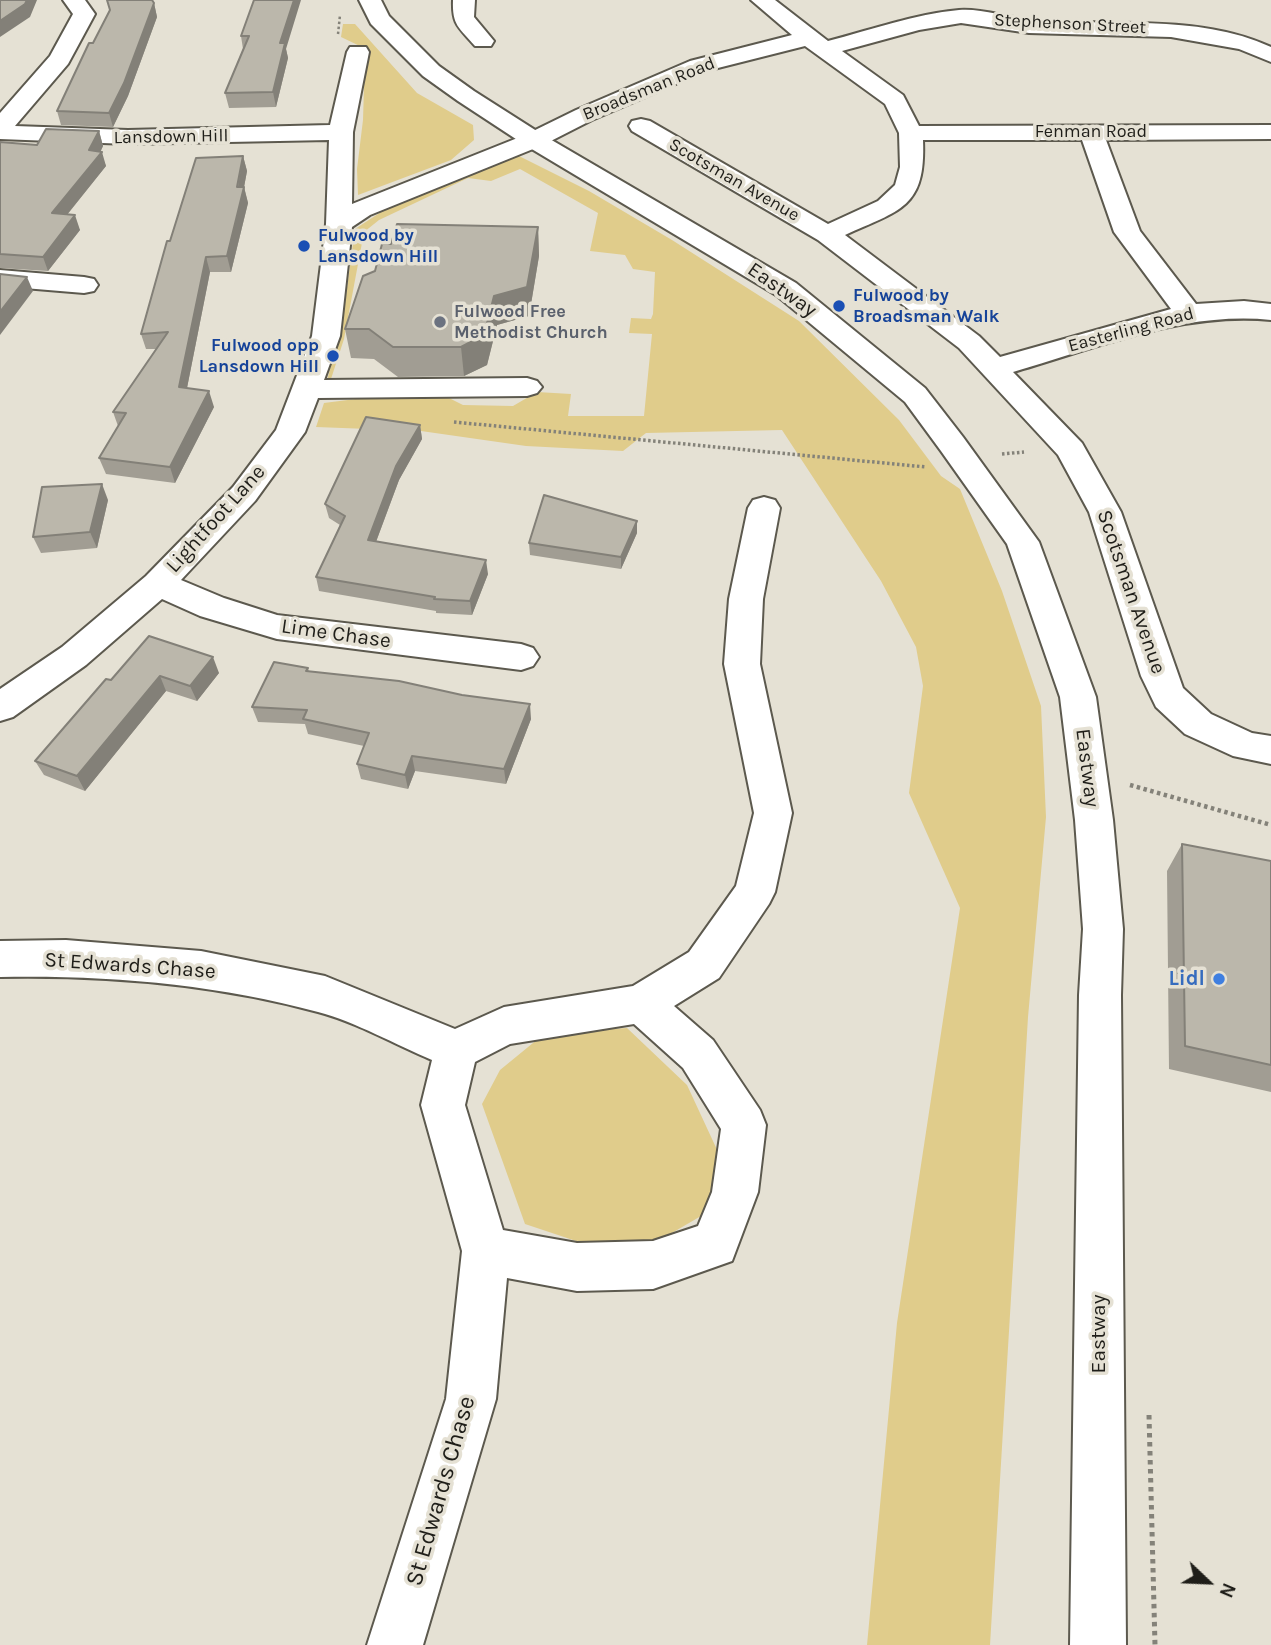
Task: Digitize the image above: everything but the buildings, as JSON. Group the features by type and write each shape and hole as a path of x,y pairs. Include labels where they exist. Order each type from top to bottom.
{"street":[{"path":"0,130 60,59 84,14 74,0"},
{"path":"370,0 379,19 430,71 534,140"},
{"path":"464,0 463,18 483,41"},
{"path":"762,0 895,100 911,133 912,167 907,188 887,206 827,234"},
{"name":"Stephenson Street","path":"818,44 961,16 1029,26 1171,30 1245,43 1271,55"},
{"name":"Broadsman Road","path":"534,140 584,115 698,66 818,44"},
{"name":"Lightfoot Lane","path":"0,707 74,656 158,584 244,494 290,432 326,336 339,224 341,132 358,52"},
{"name":"Scotsman Avenue","path":"641,126 827,234 968,342 1071,450 1105,512 1159,676 1169,697 1198,724 1246,746 1271,750"},
{"name":"Lansdown Hill","path":"0,130 78,138 174,138 341,132"},
{"path":"1091,132 1127,232 1188,313"},
{"name":"Fenman Road","path":"911,133 1271,132"},
{"path":"339,224 361,209 534,140"},
{"name":"Eastway","path":"534,140 786,289 915,395 1023,542 1078,697 1104,929 1100,995 1098,1645"},
{"path":"0,278 84,285"},
{"name":"Easterling Road","path":"994,368 1188,313 1244,309 1271,312"},
{"path":"307,389 527,387"},
{"path":"456,1050 504,1026 641,1004 704,965 755,892 773,813 742,664 746,599 764,508"},
{"name":"Lime Chase","path":"158,584 212,607 277,627 521,657"},
{"name":"St Edwards Chase","path":"0,960 66,958 201,969 325,995 456,1050 443,1105 486,1251 471,1398 395,1645"},
{"path":"486,1251 577,1267 640,1266 653,1265 715,1244 735,1192 744,1125 698,1054 641,1004"}],"path":[{"path":"448,421 966,463 1071,450"},
{"path":"1088,774 1271,825"},
{"path":"1149,1408 1155,1645"}],"shaded area":[{"path":"343,24 355,24 417,93 473,125 474,140 451,160 358,195 357,169 363,120 365,55 364,48 341,37"},
{"path":"519,156 589,191 799,321 899,420 941,476 960,489 1002,591 1041,706 1046,817 1028,1017 990,1645 867,1645 897,1323 960,908 909,793 923,686 916,647 881,581 782,430 646,433 623,451 526,446 421,431 316,427 324,403 387,395 443,395 463,405 513,406 537,392 571,394 568,416 644,416 652,334 629,333 631,318 651,319 655,272 633,269 625,255 590,251 598,213 520,169 491,181 468,178 379,220 364,232 344,339 330,382 327,381 343,317 355,229 398,201 503,157"},
{"path":"627,1028 687,1085 719,1154 718,1193 701,1216 653,1244 600,1249 525,1224 482,1104 500,1070 544,1034"}],"place":[{"name":"Fulwood by Lansdown Hill","path":"304,246"},
{"name":"Fulwood by Broadsman Walk","path":"839,306"},
{"name":"Fulwood Free Methodist Church","path":"440,322"},
{"name":"Fulwood opp Lansdown Hill","path":"333,356"},
{"name":"Lidl","path":"1219,979"}]}
